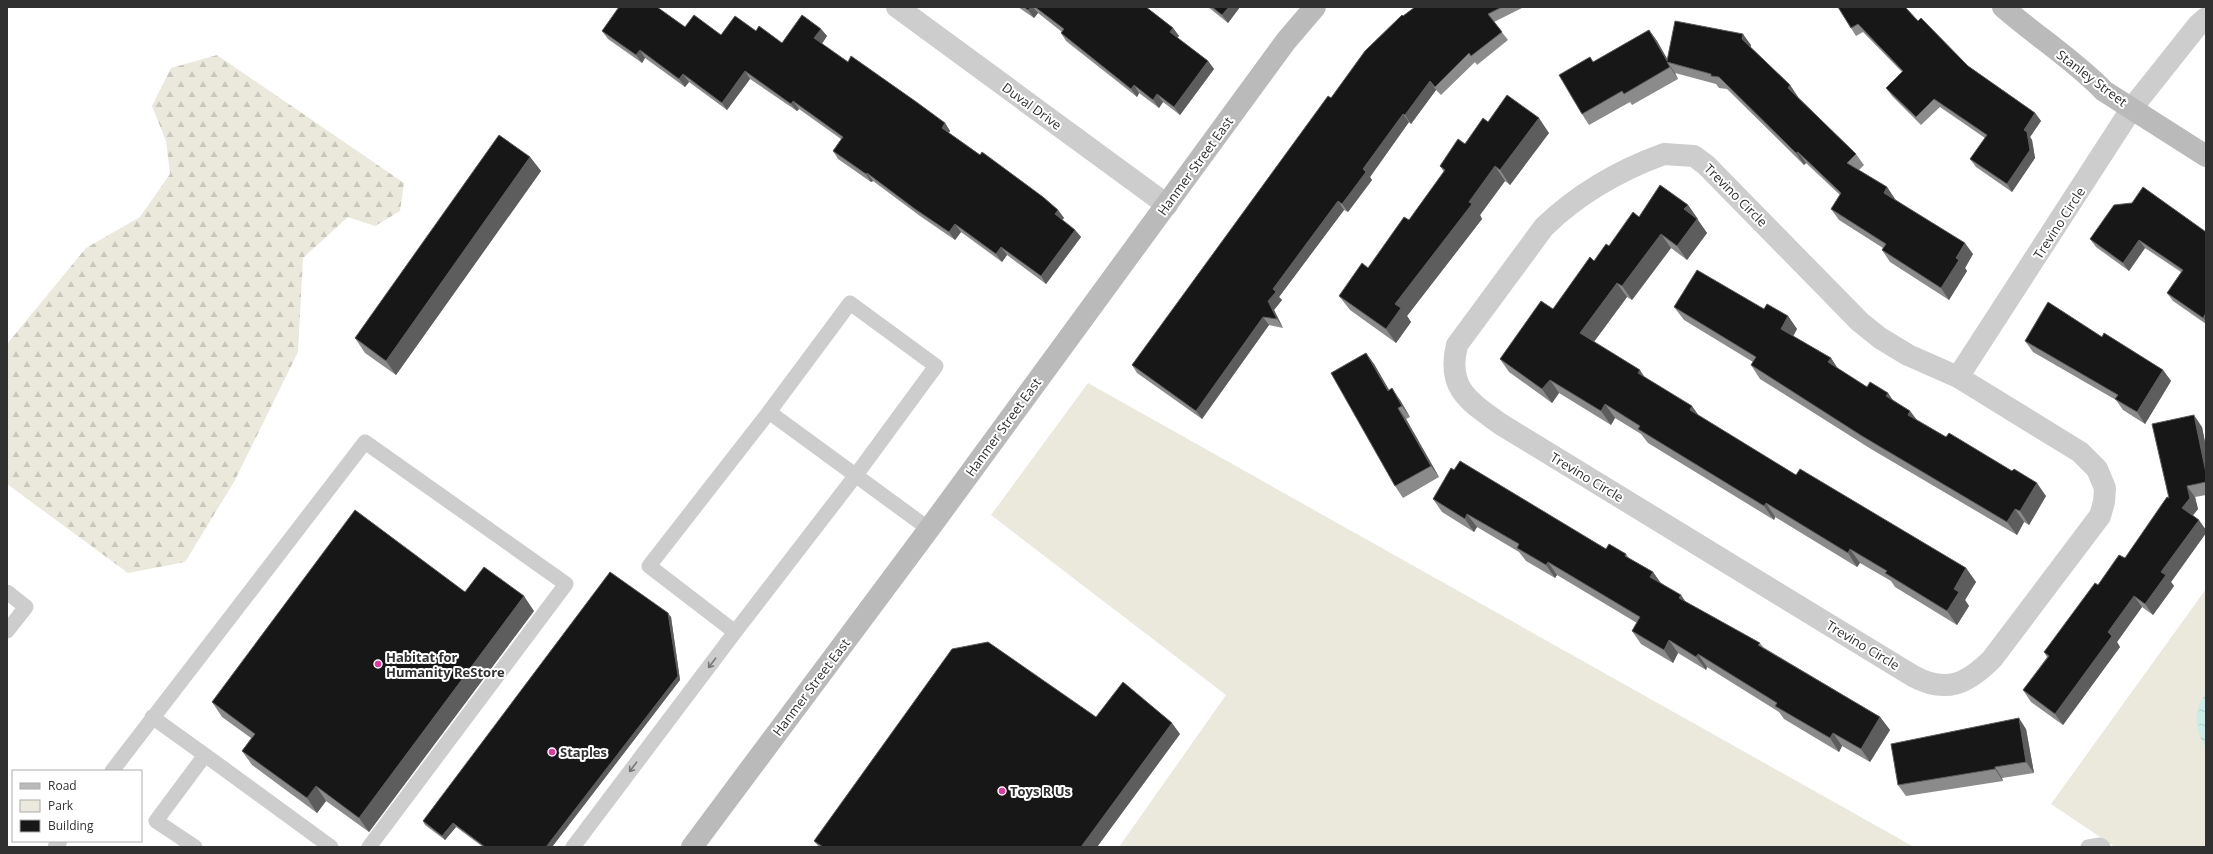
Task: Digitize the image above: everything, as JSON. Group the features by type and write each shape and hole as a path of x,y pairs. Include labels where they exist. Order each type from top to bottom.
{"street":[{"name":"Duval Drive","path":"897,7 1167,205"},
{"name":"Hanmer Street East","path":"692,847 929,529 1286,41 1315,7"},
{"name":"Stanley Street","path":"2003,7 2031,32 2091,78 2104,91 2206,156"},
{"name":"Trevino Circle","path":"1958,377 2132,108 2206,18"},
{"name":"Trevino Circle","path":"1664,154 1681,154 1694,156 1721,178 1860,322 1880,338 1908,355 1958,377 2080,452 2097,469 2105,488 2104,502 2100,516 1992,659 1979,672 1966,681 1951,685 1937,686 1926,683 1913,676 1502,425 1478,408 1465,395 1455,378 1453,362 1457,345 1467,330 1544,227 1560,211 1584,194 1641,162 1664,154"}],"lane":[{"path":"573,847 735,632 856,475 936,366 850,304 769,412 649,566 735,632"},
{"path":"769,412 929,529"},
{"path":"113,770 365,442 566,584 369,847"},
{"path":"7,592 26,607 7,631"},
{"path":"152,717 331,847"},
{"path":"194,847 156,821 205,755"},
{"path":"2088,847 2100,845 2103,847"}],"green space":[{"path":"217,55 404,183 400,211 375,226 348,217 303,258 298,352 234,482 185,562 128,573 7,484 7,344 86,248 140,217 170,174 166,141 152,106 171,68"},
{"path":"1088,383 1914,847 1119,847 1226,695 991,515"},
{"path":"2206,589 2206,847 2115,847 2051,804"}],"water":[{"path":"2206,694 2206,748 2197,728 2197,713"}],"building":[{"path":"619,7 657,7 685,27 694,15 721,35 735,16 756,31 759,26 782,43 802,15 821,29 814,38 848,62 851,56 945,123 942,128 980,155 982,152 1043,197 1058,210 1055,214 1075,230 1041,276 1001,247 996,254 955,224 949,232 867,173 866,174 833,151 843,137 793,101 791,104 745,71 722,103 683,74 679,79 640,50 636,55 602,31"},
{"path":"1024,7 1031,7 1028,10"},
{"path":"1035,7 1146,7 1173,28 1170,32 1208,61 1174,107 1157,94 1153,100 1134,85 1131,89 1061,33 1064,29"},
{"path":"1212,7 1229,7 1222,15"},
{"path":"1415,7 1502,7 1488,14 1502,32 1471,56 1469,53 1435,87 1430,81 1405,115 1403,114 1363,169 1366,172 1342,204 1338,201 1273,289 1276,292 1268,301 1277,319 1263,317 1196,411 1132,365 1328,96 1331,98 1365,51 1402,15 1403,16"},
{"path":"1838,7 1905,7 1918,21 1921,18 1968,66 2035,113 2024,130 2027,132 2030,150 2007,184 1970,159 1987,135 1934,99 1916,117 1886,88 1903,71 1858,24 1851,28"},
{"path":"1675,21 1743,34 1742,39 1790,85 1788,88 1856,154 1847,163 1887,187 1884,193 1965,243 1956,258 1959,260 1941,288 1882,250 1886,244 1831,209 1841,193 1798,152 1796,153 1719,77 1711,76 1711,74 1667,62 1670,67 1624,94 1622,91 1582,114 1559,75 1590,57 1593,62 1649,30 1667,61"},
{"path":"1507,95 1539,118 1500,170 1495,166 1469,202 1472,204 1395,304 1401,308 1386,329 1339,296 1362,263 1368,268 1404,217 1409,220 1445,170 1440,166 1458,139 1465,144 1483,118 1488,122"},
{"path":"499,135 530,157 386,361 355,338"},
{"path":"1660,185 1688,205 1684,209 1697,219 1677,246 1661,234 1622,286 1617,283 1580,333 1640,370 1638,373 1692,406 1690,410 1796,475 1800,469 1966,568 1954,589 1959,592 1947,611 1885,573 1887,571 1850,549 1848,553 1766,503 1764,506 1638,429 1640,426 1605,404 1601,411 1550,380 1542,389 1500,359 1541,301 1553,309 1590,257 1594,261 1606,244 1609,246 1633,212 1639,217"},
{"path":"2143,187 2206,232 2206,313 2203,318 2167,293 2183,270 2139,240 2123,263 2090,239 2114,205 2132,203"},
{"path":"1697,270 1764,309 1767,304 1788,316 1781,329 1831,358 1828,362 1867,387 1870,382 1888,393 1886,396 1910,411 1908,415 1946,437 1949,433 2012,471 2014,469 2037,483 2020,511 2015,509 2007,522 1862,436 1751,365 1756,357 1674,307"},
{"path":"2048,302 2102,337 2104,333 2163,370 2137,412 2115,399 2118,395 2025,341"},
{"path":"1366,353 1388,391 1392,388 1402,406 1398,408 1431,466 1395,486 1331,373"},
{"path":"2194,415 2206,473 2206,482 2187,486 2190,498 2182,508 2199,520 2161,572 2166,575 2145,604 2134,596 2108,632 2112,636 2055,714 2023,690 2049,656 2044,652 2095,583 2098,585 2119,555 2125,558 2167,497 2169,498 2152,424"},
{"path":"1460,461 1606,549 1609,544 1626,554 1625,556 1653,572 1650,577 1681,595 1679,598 1760,643 1758,645 1880,717 1861,749 1833,733 1830,738 1775,706 1777,703 1698,654 1696,657 1669,640 1664,650 1632,631 1640,617 1548,562 1546,565 1517,548 1519,544 1467,514 1465,519 1433,499 1451,468 1454,470"},
{"name":"Habitat for Humanity ReStore","path":"355,510 465,592 484,567 524,596 359,818 316,786 307,798 242,751 255,734 212,702"},
{"name":"Staples","path":"610,572 668,613 678,676 546,847 485,847 453,823 442,836 423,821"},
{"name":"Toys R Us","path":"988,642 1096,717 1123,682 1172,723 1081,847 823,847 814,841 952,649"},
{"path":"2019,718 2026,762 1995,767 1995,769 1898,785 1891,744"}],"place":[{"name":"Habitat for Humanity ReStore","path":"378,664"},
{"name":"Staples","path":"552,752"},
{"name":"Toys R Us","path":"1002,791"}]}
